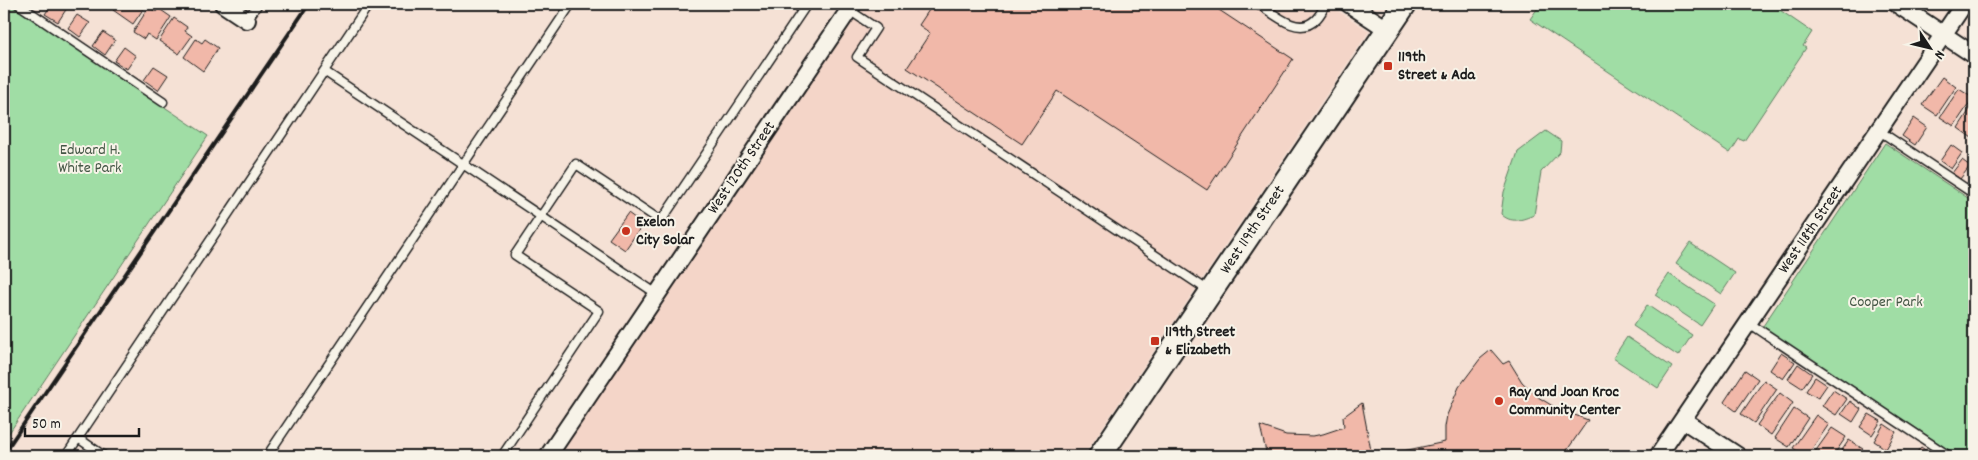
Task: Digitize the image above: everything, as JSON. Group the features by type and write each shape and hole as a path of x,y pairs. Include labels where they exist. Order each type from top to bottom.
{"street":[{"path":"223,4 247,20"},
{"path":"1349,4 1387,29"},
{"name":"West 119th Street","path":"1100,456 1405,4"},
{"path":"1897,4 1974,55"},
{"name":"West 118th Street","path":"1658,456 1964,4"},
{"name":"West 120th Street","path":"548,456 851,7"},
{"path":"1683,420 1738,456"}],"lane":[{"path":"18,4 163,102"},
{"path":"247,20 258,4"},
{"path":"66,456 369,4"},
{"path":"268,456 571,4"},
{"path":"502,456 599,311 515,255 576,164 661,222 807,4"},
{"path":"1259,4 1284,21 1292,25 1301,26 1316,20 1326,4"},
{"path":"851,7 876,28 857,57 1211,292"},
{"path":"324,71 657,294"},
{"path":"1878,130 1974,194"},
{"path":"1749,322 1949,456"},
{"path":"78,438 104,456"}],"shaded area":[{"path":"855,4 1327,4 1369,31 1083,456 551,456"}],"green space":[{"name":"Edward H. White Park","path":"7,4 10,4 208,136 5,439 4,8"},
{"path":"1539,4 1771,4 1812,32 1803,46 1806,48 1744,141 1739,139 1730,153 1530,19"},
{"path":"1546,131 1561,141 1560,152 1541,172 1534,215 1521,220 1509,219 1501,214 1504,192 1518,152"},
{"name":"Cooper Park","path":"1885,143 1974,202 1974,456 1958,456 1763,326"},
{"path":"1690,243 1735,273 1721,294 1676,264"},
{"path":"1669,274 1714,304 1700,325 1655,295"},
{"path":"1647,305 1692,335 1678,356 1633,326"},
{"path":"1627,337 1672,367 1658,388 1613,358"}],"building":[{"path":"52,4 59,4 67,8 58,22 45,14"},
{"path":"118,4 146,5 133,24 113,10"},
{"path":"933,4 1210,4 1293,59 1207,190 1057,91 1022,144 907,68 930,33 919,25"},
{"path":"149,7 156,12 158,8 171,17 156,40 147,34 144,39 133,32"},
{"path":"77,15 90,23 80,37 68,28"},
{"path":"174,18 187,27 185,31 192,36 179,54 159,41"},
{"path":"103,32 115,40 105,55 93,46"},
{"path":"196,39 202,43 205,39 218,48 203,71 184,57"},
{"path":"124,47 136,56 127,69 114,61"},
{"path":"154,66 168,75 158,90 144,80"},
{"path":"1942,77 1956,87 1937,115 1922,105"},
{"path":"1959,89 1973,98 1954,126 1940,117"},
{"path":"1974,103 1974,134 1972,138 1958,128"},
{"path":"1914,118 1927,127 1915,145 1902,136"},
{"path":"1951,145 1962,153 1951,169 1940,161"},
{"path":"1962,160 1970,166 1960,179 1952,173"},
{"name":"Exelon City Solar","path":"628,213 643,224 625,250 609,239"},
{"name":"Ray and Joan Kroc Community Center","path":"1491,350 1503,364 1509,361 1522,382 1538,397 1556,408 1588,420 1563,456 1380,456 1445,442 1447,415 1459,387 1480,359"},
{"path":"1781,353 1795,362 1783,379 1770,370"},
{"path":"1798,364 1812,374 1802,388 1788,379"},
{"path":"1745,370 1758,379 1736,411 1724,402"},
{"path":"1815,377 1827,385 1818,398 1806,391"},
{"path":"1764,380 1777,389 1754,423 1741,414"},
{"path":"1833,390 1847,399 1836,415 1822,406"},
{"path":"1780,393 1793,403 1771,435 1757,425"},
{"path":"1850,401 1861,409 1853,422 1841,414"},
{"path":"1362,403 1372,456 1267,456 1260,426 1286,435 1313,436 1323,434 1344,427 1343,417"},
{"path":"1794,409 1808,418 1789,447 1775,438"},
{"path":"1869,414 1881,421 1872,435 1860,427"},
{"path":"1816,415 1829,424 1807,456 1805,456 1793,448"},
{"path":"1884,424 1896,432 1886,449 1874,441"},
{"path":"1832,428 1846,437 1833,456 1812,456"},
{"path":"1849,440 1863,449 1858,456 1838,456"},
{"path":"1921,447 1931,454 1930,456 1914,456"}],"railway":[{"path":"4,453 309,4"}],"place":[{"name":"119th Street & Ada","path":"1388,66"},
{"name":"Exelon City Solar","path":"626,231"},
{"name":"119th Street & Elizabeth","path":"1155,341"},
{"name":"Ray and Joan Kroc Community Center","path":"1499,401"}]}
